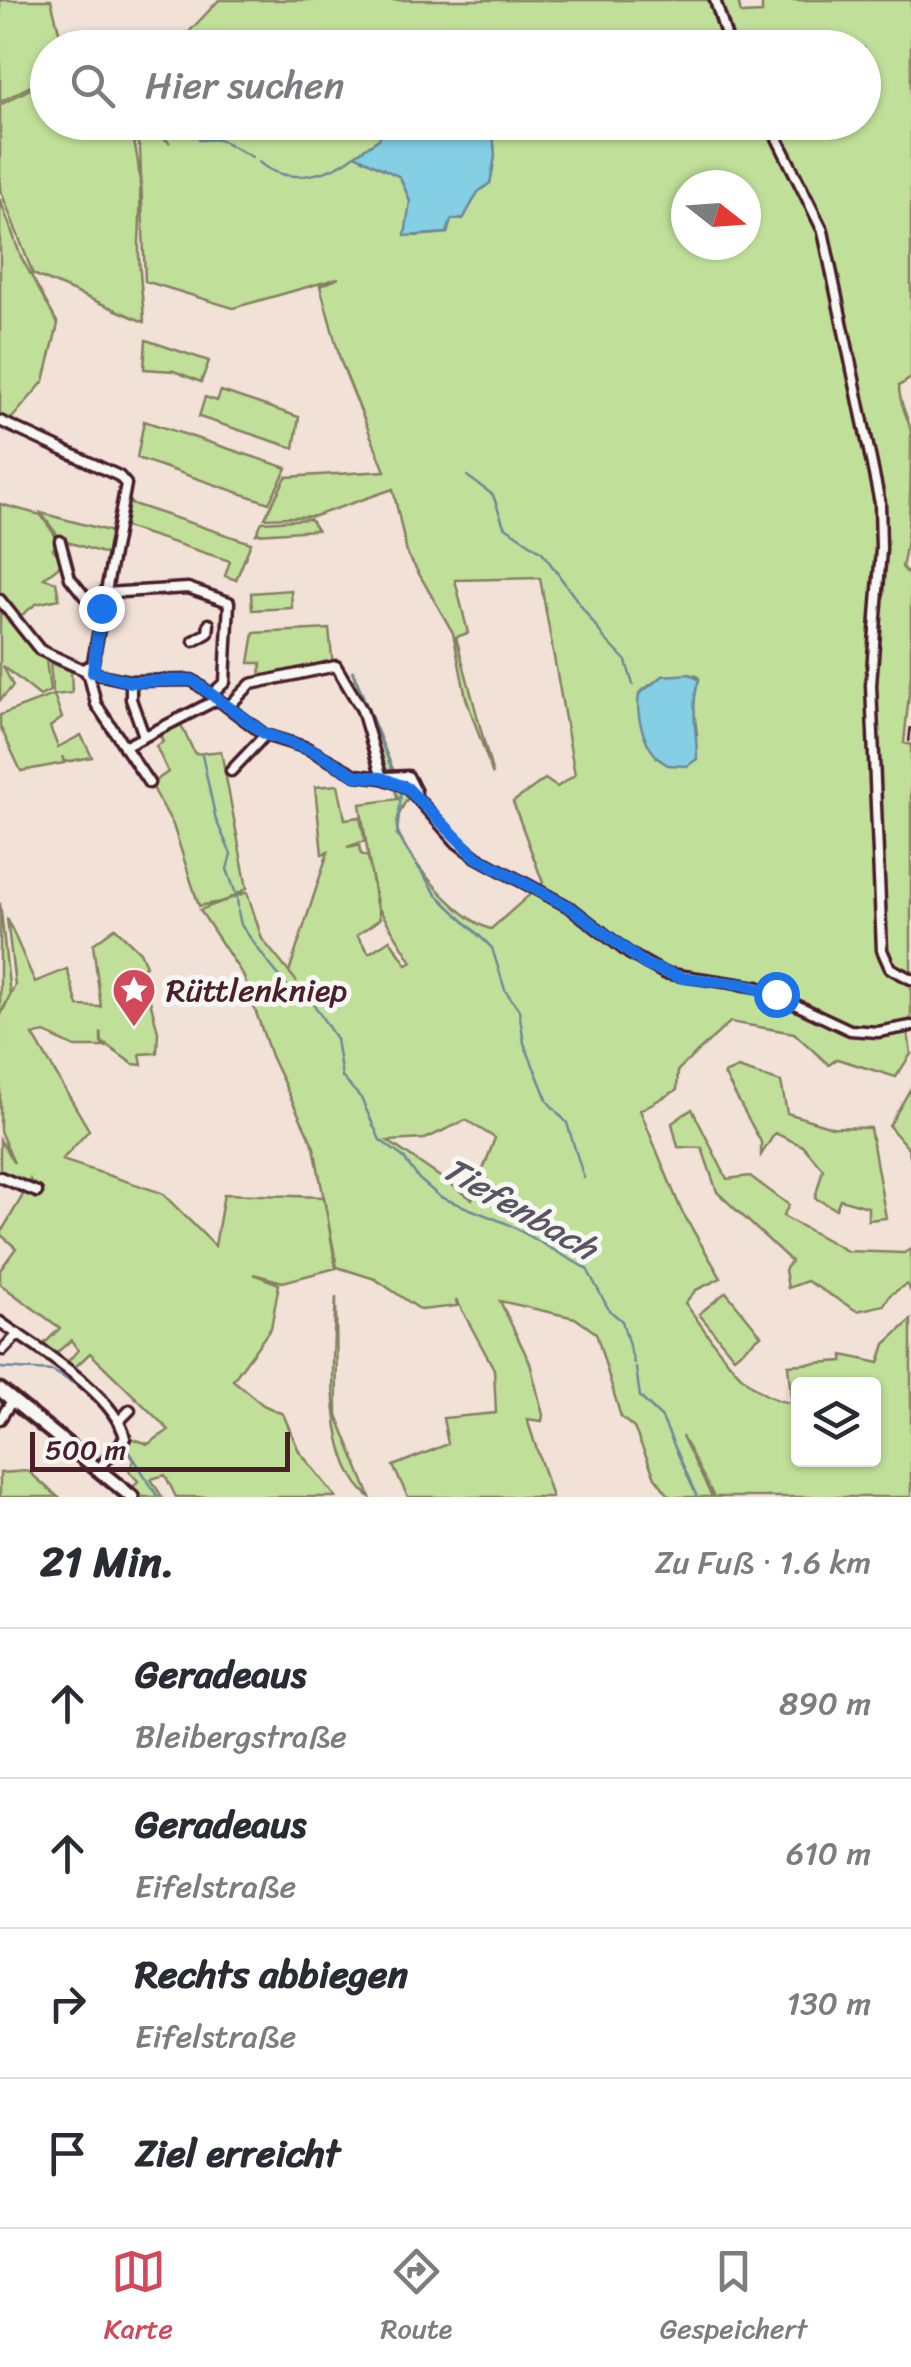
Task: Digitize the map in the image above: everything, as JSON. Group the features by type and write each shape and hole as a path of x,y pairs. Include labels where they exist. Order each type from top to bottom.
{"main road":[{"path":"0,1390 100,1467 132,1497"}],"street":[{"path":"715,0 724,30"},
{"path":"778,140 823,231 878,490 882,537 871,685 882,950 890,968 911,979"},
{"path":"0,421 120,476 126,484 91,672 93,698 149,783"},
{"path":"60,541 70,578 101,617"},
{"path":"105,593 188,588 229,602 224,682 215,697 124,747"},
{"path":"0,600 40,650 91,672 131,682 185,678 265,734 314,751 356,776 397,778 413,790 457,843 571,908 646,965 683,978 758,987 850,1030 878,1032 911,1026"},
{"path":"194,641 208,634 210,624"},
{"path":"228,707 252,684 336,666 362,710 382,778"},
{"path":"131,682 131,698 144,736"},
{"path":"231,771 265,734"},
{"path":"0,1177 36,1192"},
{"path":"0,1322 97,1395 119,1421 123,1441 100,1467"},
{"path":"3,1350 18,1334"},
{"path":"0,1418 12,1400"},
{"path":"119,1421 130,1410"}],"green space":[{"path":"0,0 51,0 59,30 30,30 30,86 0,102"},
{"path":"219,0 713,0 723,30 191,30"},
{"path":"717,0 738,0 741,14 762,13 762,0 911,0 911,378 899,386 911,432 909,518 902,567 911,578 911,674 904,743 911,745 911,1022 907,1024 911,1054 896,1077 837,1059 829,1065 794,1033 730,1022 678,1070 677,1090 640,1110 681,1210 721,1278 696,1290 685,1303 747,1382 780,1401 791,1402 791,1467 881,1467 881,1377 791,1377 791,1397 788,1365 843,1361 843,1355 879,1363 885,1344 911,1320 911,1497 714,1497 682,1436 712,1497 670,1497 655,1477 634,1428 621,1417 596,1333 575,1318 500,1301 530,1363 543,1415 542,1421 527,1419 552,1497 408,1497 393,1466 448,1444 443,1418 496,1413 494,1369 456,1299 457,1306 421,1310 375,1279 337,1267 314,1147 271,1056 244,977 200,910 247,892 262,939 297,982 289,972 328,852 322,854 315,787 338,785 345,819 360,817 365,841 347,847 359,845 361,854 368,857 371,871 360,804 398,799 393,784 410,794 397,823 403,844 437,889 479,924 491,929 543,883 513,802 545,779 557,787 575,775 540,578 455,580 468,633 456,637 493,775 466,698 453,633 407,553 393,489 315,516 265,518 286,477 385,471 341,362 320,286 339,278 233,308 145,281 137,140 378,140 355,155 400,177 410,201 415,236 447,233 451,219 463,219 478,192 490,183 494,140 881,140 881,30 727,30","holes":["663,676 699,678 693,701 697,735 668,765 657,758 640,692","378,907 412,962 407,965 390,940 369,953 357,935 380,919","466,1120 495,1138 472,1199 388,1141 425,1139"]},
{"path":"30,89 30,140 133,140 140,181 139,252 144,322 33,274 0,189 0,105"},
{"path":"0,199 21,257 58,324 44,381 7,424 0,417"},
{"path":"146,340 209,361 201,382 174,371 144,369"},
{"path":"221,391 299,417 294,448 199,417 205,397 217,401"},
{"path":"144,421 287,468 269,503 137,458"},
{"path":"127,502 251,543 236,580 225,576 230,561 122,526"},
{"path":"0,504 41,515 59,541 53,549 64,562 44,578 56,582 59,599 36,604 18,618 0,596"},
{"path":"41,513 116,533 112,556 61,540"},
{"path":"310,519 317,530 256,534 262,522"},
{"path":"291,590 292,608 252,610 251,593"},
{"path":"0,602 46,660 50,691 40,696 3,666 13,686 0,700"},
{"path":"329,629 333,666 260,681 261,663 249,663 254,633"},
{"path":"50,663 71,671 72,693 54,695 62,718 50,727 58,747 81,735 92,757 65,762 62,756 64,763 21,771 0,726 0,715 53,695"},
{"path":"352,670 394,772 388,775 348,682 355,679"},
{"path":"179,721 195,754 221,751 247,888 225,901 199,906 173,825 151,784 168,772 156,746 163,742 158,731"},
{"path":"0,903 10,995 0,1015"},
{"path":"7,918 35,982 67,969 78,1006 101,1007 93,944 115,928 140,952 146,966 142,968 158,1032 157,1053 140,1054 142,1065 133,1064 102,1042 101,1032 101,1043 105,1047 75,1047 45,1033 33,1035 89,1130 62,1160 162,1193 215,1246 224,1194 324,1197 336,1268 283,1282 253,1274 279,1284 271,1328 233,1380 263,1405 283,1414 299,1451 336,1497 176,1497 165,1475 151,1479 162,1497 136,1497 130,1491 138,1481 129,1471 134,1460 123,1444 131,1438 148,1444 169,1430 90,1353 70,1372 64,1366 78,1350 71,1340 52,1357 41,1347 60,1328 0,1284 0,1270 16,1248 0,1234 26,1190 34,1189 30,1180 29,1185 0,1175 0,1140 14,1163 0,1131 0,1017 15,985"},
{"path":"738,1068 781,1082 787,1113 832,1127 870,1128 886,1218 868,1220 868,1207 840,1199 836,1209 815,1198 823,1169 803,1146 775,1133 761,1155 761,1142 724,1074"},
{"path":"911,1088 911,1159 908,1148 889,1126"},
{"path":"692,1109 727,1179 750,1176 789,1205 783,1216 847,1251 904,1253 911,1249 911,1292 907,1284 890,1295 884,1305 857,1311 807,1281 788,1288 785,1270 791,1261 717,1192 702,1148 678,1147 672,1123"},
{"path":"726,1292 761,1335 734,1357 699,1314"},
{"path":"336,1297 337,1415 370,1497 355,1480 344,1458 338,1432 333,1375"},
{"path":"28,1471 58,1497 0,1497 0,1473"}],"water":[{"path":"378,140 494,140 495,156 490,183 478,192 463,219 451,220 447,233 405,236 410,201 400,177 355,155"},
{"path":"690,674 699,680 694,708 697,759 687,766 668,765 648,744 639,714 639,694 663,676"}],"waterway":[{"path":"221,140 252,157"},
{"path":"259,162 294,176 320,173 355,155"},
{"path":"467,476 493,495 504,526 542,552 605,639 626,661 633,685"},
{"path":"353,671 393,772"},
{"name":"Tiefenbach","path":"202,755 216,820 231,854 227,869 236,894"},
{"path":"397,787 401,792 397,835 436,894 492,948 505,990 519,1010 524,1043 548,1102 567,1123 584,1178"},
{"name":"Tiefenbach","path":"237,897 238,908"},
{"name":"Tiefenbach","path":"238,911 241,925 267,961 288,987 311,1000 336,1039 342,1077 361,1098 380,1140 403,1157 419,1179 440,1197 508,1224 587,1269 609,1310 622,1321 634,1363"},
{"path":"593,1255 595,1260"},
{"path":"0,1368 53,1371 91,1394"},
{"name":"Tiefenbach","path":"636,1368 640,1397 662,1418 697,1497"},
{"path":"97,1400 158,1497"}],"railway":[{"path":"909,742 911,724"}],"place":[{"name":"Rüttlenkniep","path":"134,1028"}],"route":[{"path":"101,608 93,672 131,682 175,677 192,680 275,740 314,751 356,776 382,778 407,788 457,843 571,908 646,965 683,978 758,987 776,994"}]}
